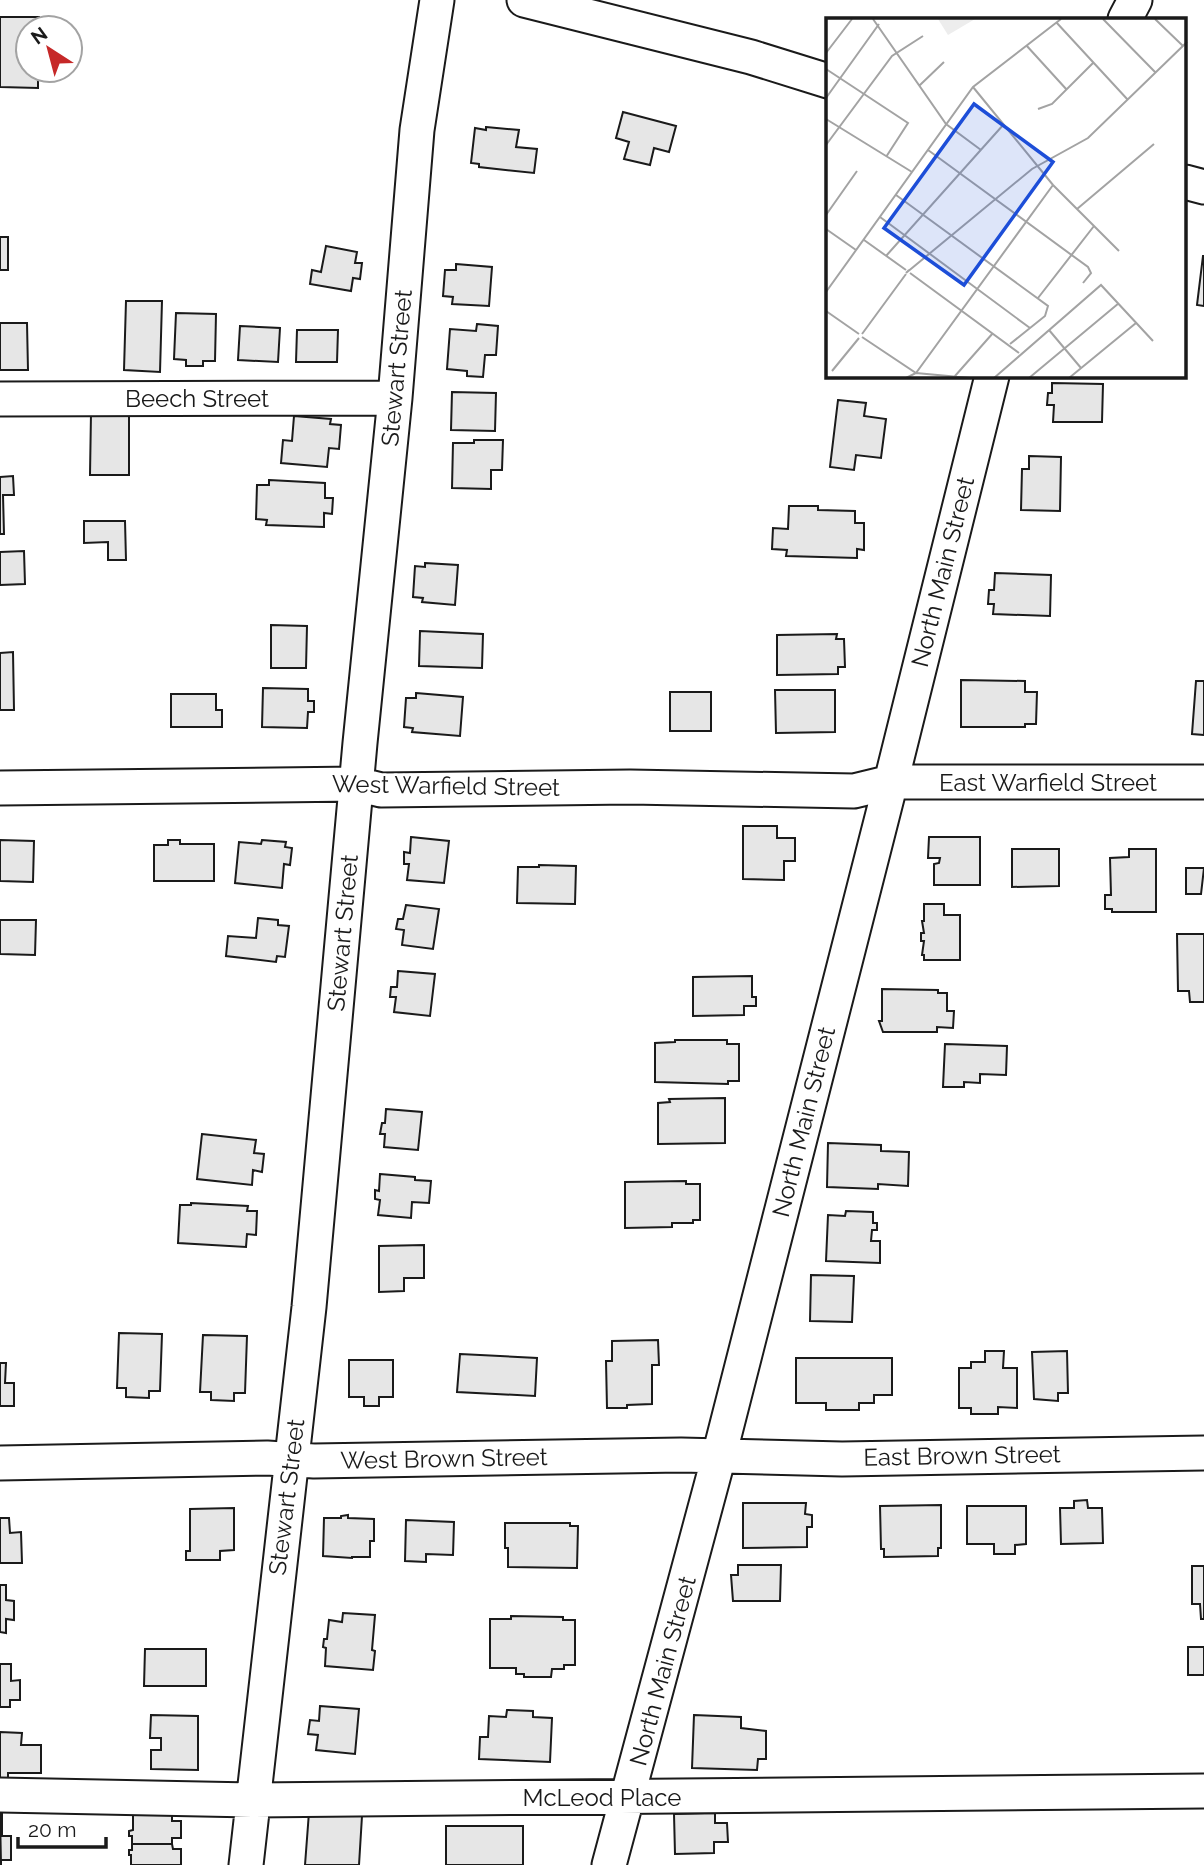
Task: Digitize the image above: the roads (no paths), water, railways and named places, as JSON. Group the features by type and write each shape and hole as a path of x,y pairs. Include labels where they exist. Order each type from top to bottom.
{"street":[{"name":"Stewart Street","path":"246,1865 309,1307 395,398 417,130 437,0"},
{"path":"524,0 751,57 826,80"},
{"path":"1126,18 1135,0"},
{"path":"1186,182 1204,187"},
{"name":"North Main Street","path":"609,1865 719,1456 992,378"},
{"name":"Beech Street","path":"0,399 395,398"},
{"name":"East Warfield Street","path":"891,782 1204,782"},
{"name":"West Warfield Street","path":"0,788 357,784 381,790 630,787 854,791 891,782"},
{"name":"East Brown Street","path":"719,1456 842,1459 1204,1453"},
{"name":"West Brown Street","path":"0,1463 719,1456"},
{"name":"McLeod Place","path":"0,1795 253,1800 1204,1791"}]}
